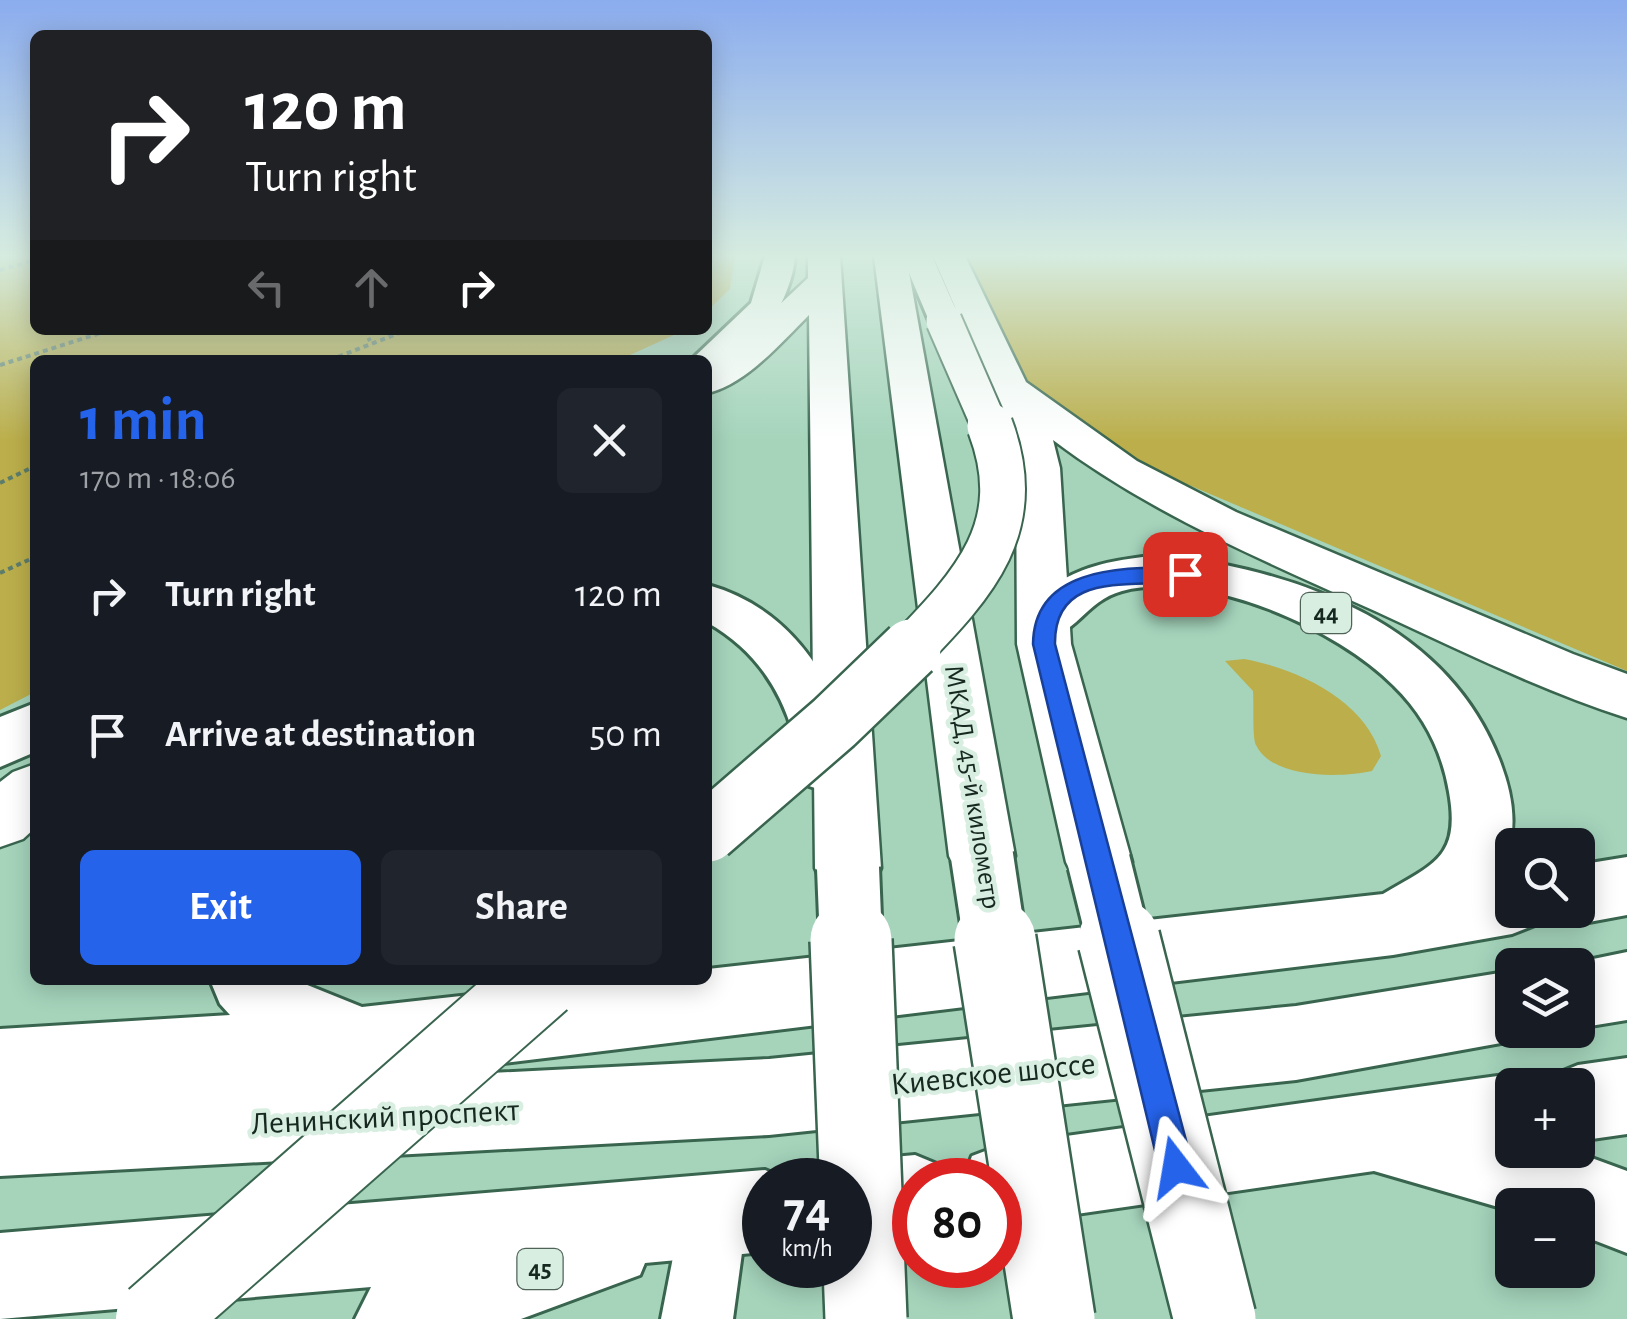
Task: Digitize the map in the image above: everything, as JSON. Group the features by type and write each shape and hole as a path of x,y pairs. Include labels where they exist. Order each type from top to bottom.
{"highway":[{"path":"712,377 760,344 783,318"},
{"path":"826,318 866,1319"},
{"name":"МКАД, 45-й километр","path":"899,318 1054,1319"},
{"path":"976,318 1030,432 1038,468 1044,644 1215,1319"},
{"path":"1005,384 1121,470 1219,522 1553,669 1627,696"},
{"path":"0,820 30,794"}],"main road":[{"path":"712,358 756,318"},
{"path":"712,828 921,643 990,555 1006,502 1004,464 943,318"},
{"name":"44","path":"1044,623 1056,604 1078,586 1114,576 1160,572 1210,576 1259,586 1312,605 1362,632 1402,661 1434,694 1460,733 1476,774 1484,814 1479,853 1454,885 1393,924"},
{"path":"712,604 763,634 798,676 812,703 829,761 847,864"},
{"path":"0,744 30,728"},
{"path":"1595,891 1627,886"},
{"path":"0,1066 367,1043 1393,924 1495,907"},
{"path":"250,985 279,1014 367,1043"},
{"path":"156,1319 534,985"},
{"path":"1595,991 1627,986"},
{"name":"Киевское шоссе","path":"769,1098 1296,1042 1495,1009"},
{"path":"1595,1101 1627,1096"},
{"name":"Ленинский проспект","path":"0,1137 769,1098"},
{"path":"1022,1182 1495,1114"},
{"path":"1369,1132 1532,1177 1627,1212"},
{"path":"0,1276 720,1216"},
{"name":"45","path":"398,1319 720,1216"}],"lane":[{"path":"697,1319 720,1216"}],"path":[{"path":"30,355 91,335"},
{"path":"366,335 370,342"},
{"path":"341,355 392,335"},
{"path":"0,365 30,355"},
{"path":"0,483 30,468"},
{"path":"0,573 30,559"}],"shaded area":[{"path":"0,318 30,318 30,335 674,335 630,355 30,355 30,695 0,710"},
{"path":"991,318 1627,318 1627,671 1163,474 1083,429 1034,390"},
{"path":"1244,659 1307,679 1345,703 1373,736 1381,756 1372,771 1343,775 1308,773 1264,756 1255,741 1253,691 1225,661"}],"route":[{"path":"1176,1167 1044,644 1044,623 1056,604 1078,586 1114,576 1185,574"}]}
